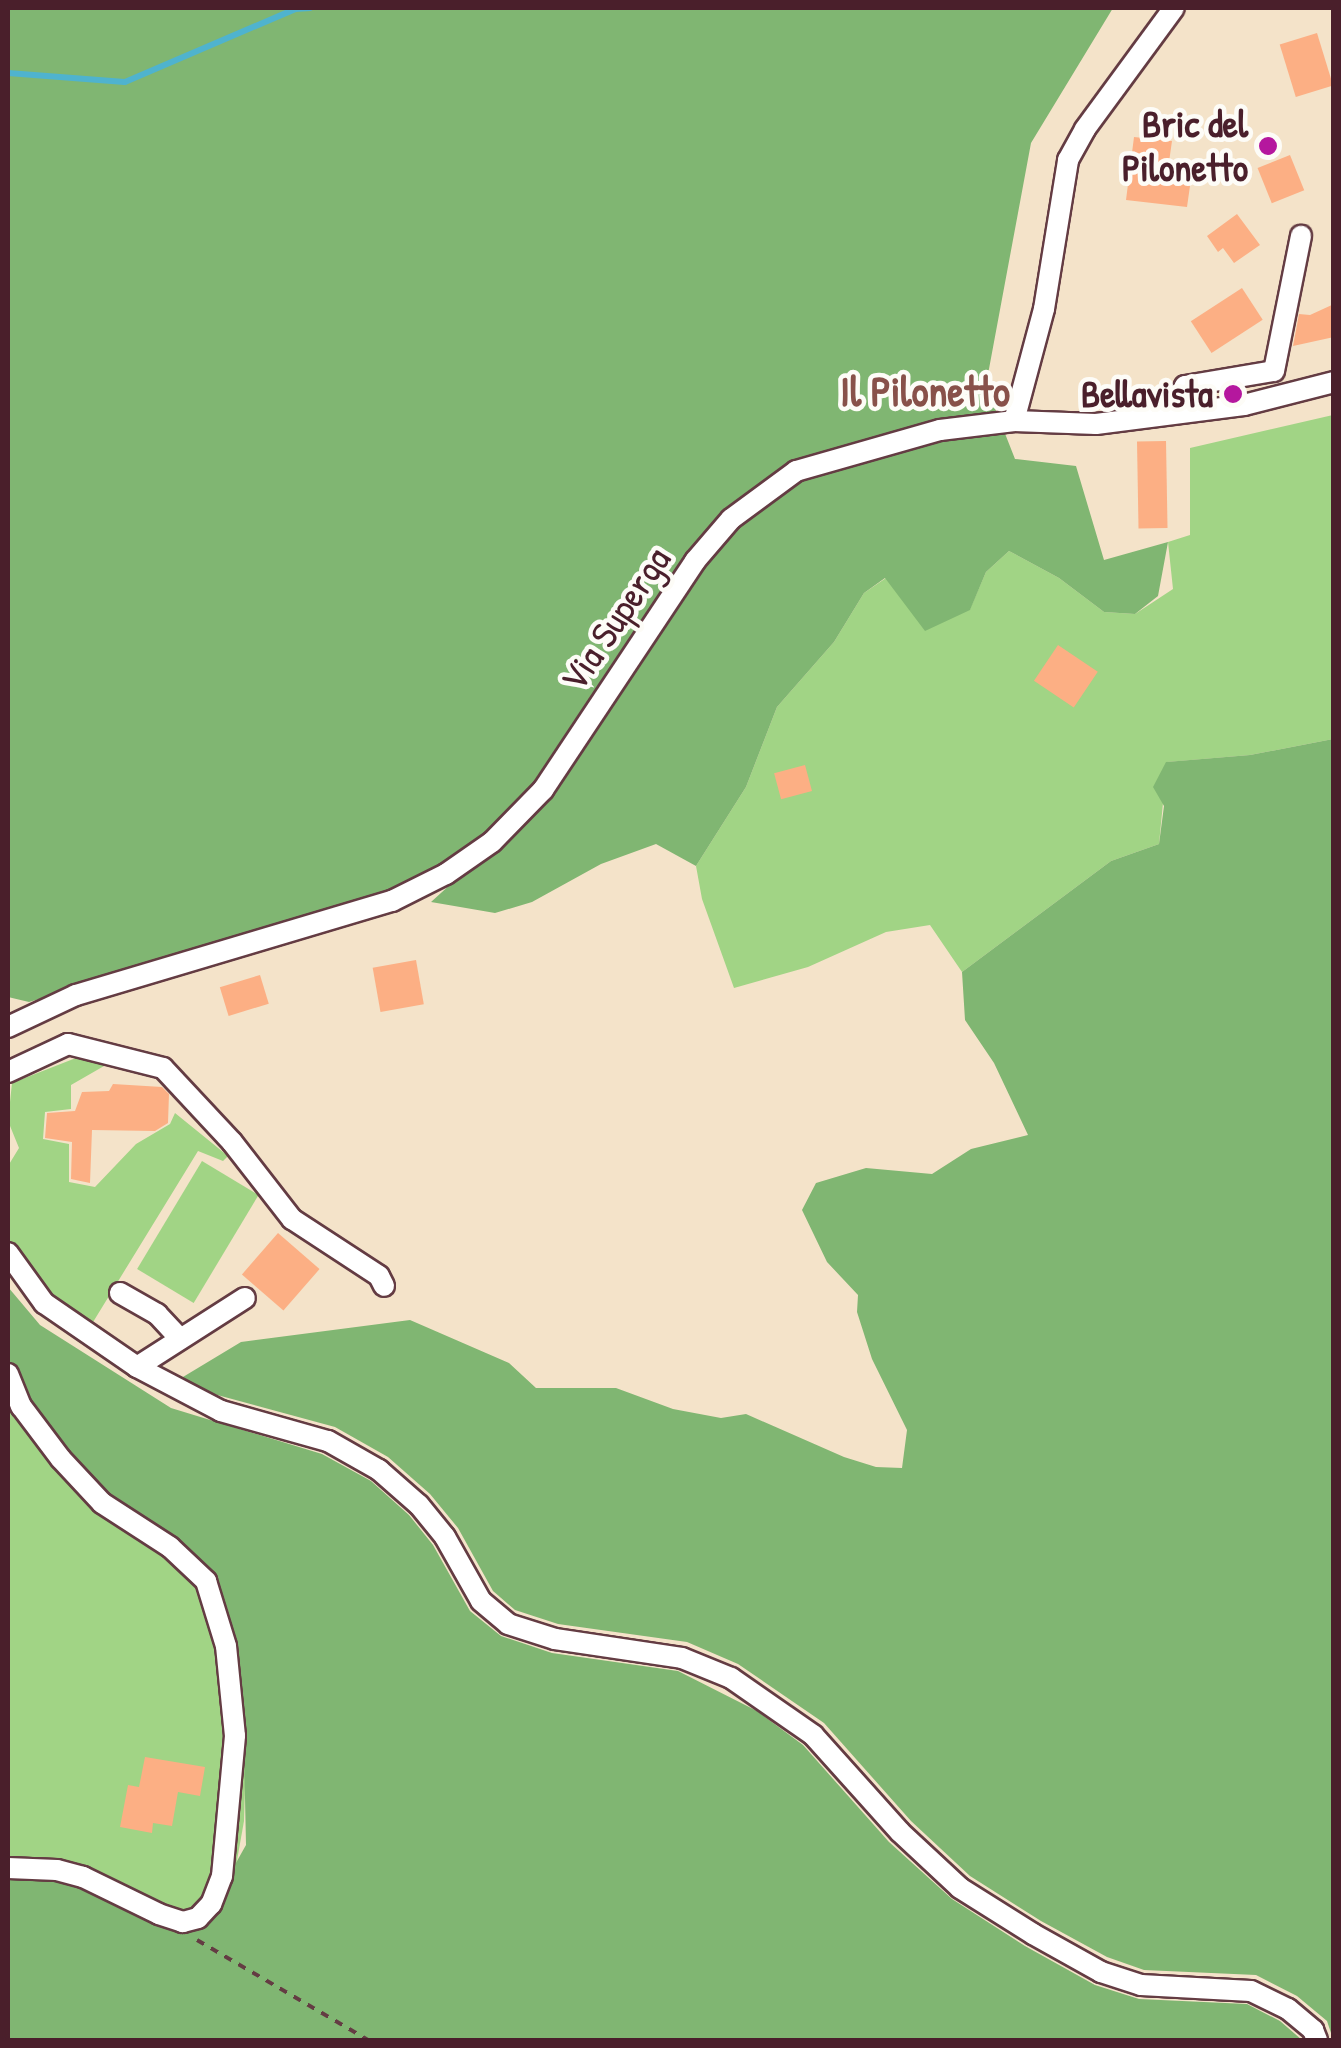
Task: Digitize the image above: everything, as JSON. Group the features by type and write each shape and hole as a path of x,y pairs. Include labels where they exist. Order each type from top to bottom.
{"street":[{"path":"1014,421 1044,309 1068,160 1085,129 1174,8"},
{"path":"1174,414 1185,386 1274,371 1302,236"},
{"name":"Via Superga","path":"8,1027 76,995 392,901 446,874 492,842 544,790 694,561 731,519 796,471 940,430 1014,421 1096,424 1244,405 1334,382"},
{"path":"8,1072 51,1048 68,1044 163,1068 232,1142 292,1219 378,1276 384,1286"},
{"path":"8,1253 44,1303 137,1368 220,1412 328,1442 379,1470 419,1505 445,1537 480,1602 508,1624 555,1639 682,1658 765,1700 813,1734 900,1832 960,1888 1033,1934 1101,1972 1142,1985 1251,1990 1288,2009 1313,2030 1317,2040"},
{"path":"120,1294 156,1314 180,1340"},
{"path":"137,1368 245,1298"},
{"path":"8,1374 21,1406 61,1460 102,1503 170,1546 206,1581 217,1607 232,1687 235,1736 222,1876 211,1904 198,1918 183,1922 82,1877 57,1870 8,1868"}],"path":[{"path":"183,1922 182,1930 368,2040"}],"green space":[{"path":"8,8 1113,8 1031,143 986,385 998,416 754,490 536,784 432,883 29,1002 8,997"},
{"path":"1333,415 1333,739 1250,755 1167,762 1159,844 1111,861 962,972 930,925 886,932 808,967 734,988 702,899 696,866 746,787 777,707 834,642 864,593 886,578 906,601 970,609 986,572 1009,551 1059,578 1104,612 1135,614 1173,589 1168,542 1190,535 1190,448"},
{"path":"1004,431 1015,459 1076,466 1104,560 1168,542 1158,596 1135,614 1104,612 1059,578 1009,551 986,572 970,610 925,631 885,578 864,593 834,642 777,707 746,787 696,866 656,844 601,864 532,902 495,913 431,902 538,805 701,566 757,506 798,476 867,455"},
{"path":"1333,739 1333,2039 1327,2021 1297,1996 1256,1975 1144,1970 1107,1957 1041,1921 970,1876 911,1821 824,1723 738,1664 687,1642 558,1624 515,1610 493,1591 458,1528 430,1494 388,1457 335,1427 173,1383 241,1342 410,1320 509,1363 536,1388 616,1388 673,1409 721,1418 746,1414 844,1457 876,1467 902,1468 907,1430 872,1359 857,1312 858,1295 827,1262 802,1210 816,1183 866,1168 932,1174 971,1149 1028,1135 994,1063 965,1020 962,972 1111,861 1159,844 1164,806 1153,787 1166,762 1250,755"},
{"path":"81,1056 111,1062 71,1085 71,1109 45,1112 43,1139 69,1144 69,1182 95,1187 136,1144 170,1124 175,1113 228,1156 223,1161 198,1151 90,1327 52,1297 8,1242 8,1166 19,1148 8,1121 12,1083"},
{"path":"202,1161 259,1195 194,1303 137,1269"},
{"path":"8,1287 40,1325 171,1408 322,1454 371,1481 409,1515 433,1545 470,1611 501,1636 552,1653 678,1671 757,1711 803,1745 889,1842 952,1899 1025,1946 1095,1985 1139,1999 1247,2004 1280,2021 1302,2040 8,2040 8,1874 82,1880 201,1925 246,1845 243,1704 209,1580 100,1499 24,1405 8,1367"},
{"path":"8,1407 17,1409 202,1584 238,1635 247,1718 244,1821 205,2040 8,2040"}],"building":[{"path":"1317,33 1333,86 1296,97 1280,44"},
{"path":"1134,137 1172,141 1168,169 1192,172 1187,207 1126,200"},
{"path":"1290,155 1304,190 1272,203 1258,168"},
{"path":"1237,214 1260,245 1234,263 1223,248 1218,252 1207,236"},
{"path":"1242,288 1263,320 1212,353 1191,321"},
{"path":"1334,304 1334,337 1293,346 1299,314 1310,315"},
{"path":"1166,441 1168,528 1139,528 1137,442"},
{"path":"1058,645 1098,672 1074,707 1034,681"},
{"path":"805,765 812,791 781,799 774,773"},
{"path":"416,960 424,1004 380,1012 373,968"},
{"path":"260,975 269,1004 229,1016 220,987"},
{"path":"113,1084 162,1087 169,1094 168,1123 155,1131 92,1130 90,1183 71,1179 72,1142 45,1138 47,1113 75,1111 82,1092 109,1091"},
{"path":"278,1233 320,1269 283,1311 242,1275"},
{"path":"145,1757 205,1767 200,1796 178,1792 172,1826 153,1823 152,1833 120,1827 128,1785 139,1787"}],"waterway":[{"path":"8,73 125,82 295,9 310,8"}],"place":[{"name":"Bric del Pilonetto","path":"1268,146"},
{"name":"Bellavista","path":"1233,394"}],"district":[{"name":"Il Pilonetto","path":"925,391"}]}
